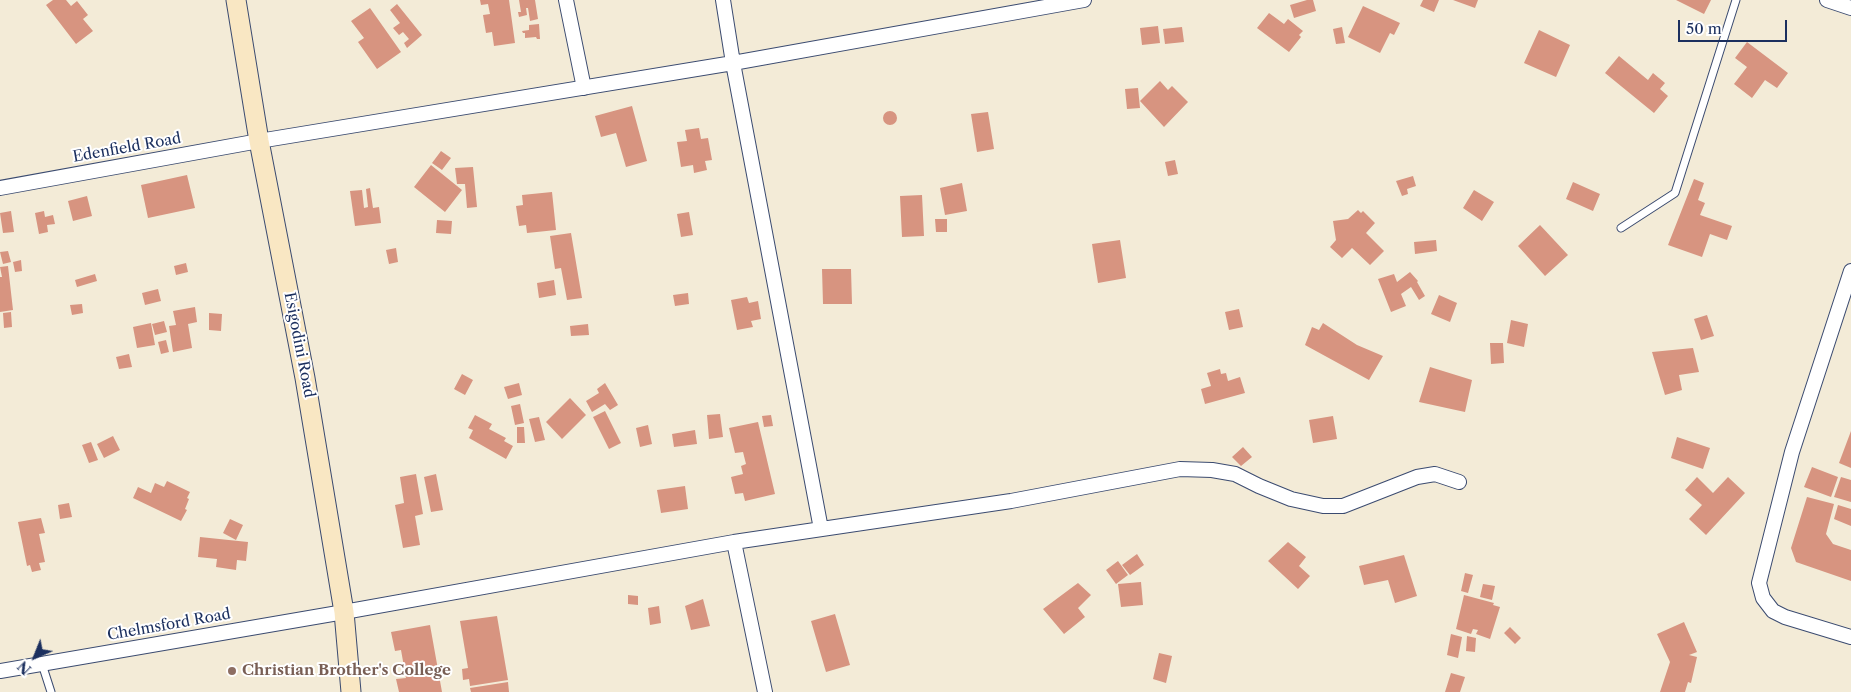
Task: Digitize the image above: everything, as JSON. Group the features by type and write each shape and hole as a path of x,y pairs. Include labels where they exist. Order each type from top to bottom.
{"main road":[{"name":"Esigodini Road","path":"236,0 259,141 305,378 344,612 351,692"}],"street":[{"path":"566,0 584,88"},
{"path":"723,0 733,63 822,529"},
{"name":"Edenfield Road","path":"0,188 259,141 733,63 1084,0"},
{"path":"1827,0 1851,8"},
{"path":"1851,271 1792,452 1759,583 1763,598 1773,611 1785,617 1851,637"},
{"name":"Chelmsford Road","path":"0,671 734,542 1011,502 1180,469 1212,470 1235,474 1291,499 1323,506 1343,506 1417,477 1435,474 1459,482"},
{"path":"734,542 765,692"}],"lane":[{"path":"1621,228 1675,193 1736,0"},
{"path":"42,664 51,692"}],"building":[{"path":"53,0 66,0 71,6 77,1 88,15 83,19 93,31 76,44 46,5"},
{"path":"480,0 509,0 515,43 494,46 492,32 486,33 483,15 490,14 488,4 481,5"},
{"path":"519,0 535,0 538,19 530,21 528,8 526,8 527,15 519,17 518,12 521,12"},
{"path":"1313,0 1316,11 1294,18 1290,5"},
{"path":"1423,0 1439,0 1434,12 1420,6"},
{"path":"1453,0 1478,0 1475,8"},
{"path":"1676,0 1711,0 1704,14"},
{"path":"397,4 422,35 407,48 404,43 409,39 403,32 399,35 393,28 400,23 390,10"},
{"path":"1363,6 1400,23 1394,35 1390,33 1380,53 1348,37"},
{"path":"370,8 401,52 377,69 358,42 364,38 351,21"},
{"path":"1269,13 1284,24 1288,19 1303,31 1299,35 1301,37 1289,52 1257,28"},
{"path":"539,24 540,39 536,37 525,38 525,33 522,31 529,30 529,25"},
{"path":"1158,26 1160,43 1142,45 1140,28"},
{"path":"1182,27 1184,42 1165,44 1163,29"},
{"path":"1342,27 1345,43 1336,44 1333,29"},
{"path":"1539,30 1570,45 1556,77 1524,63"},
{"path":"1747,42 1788,73 1777,88 1765,80 1752,98 1734,84 1747,67 1735,58"},
{"path":"1619,56 1648,80 1653,73 1665,83 1660,89 1668,96 1654,113 1605,73"},
{"path":"1160,81 1168,90 1172,86 1188,102 1164,127 1140,101"},
{"path":"1138,88 1140,108 1127,109 1125,89"},
{"path":"632,106 647,161 626,167 616,133 601,137 595,116"},
{"path":"887,111 893,111 897,118 893,125 887,125 883,121 883,115"},
{"path":"988,112 994,149 977,152 971,114"},
{"path":"699,128 701,139 708,138 712,160 705,161 707,170 694,173 693,165 681,167 677,142 687,141 685,130"},
{"path":"441,151 451,158 442,170 432,163"},
{"path":"1175,160 1178,174 1168,176 1165,162"},
{"path":"431,165 462,190 445,212 414,187"},
{"path":"473,167 477,207 467,208 465,184 457,184 455,168"},
{"path":"187,175 195,208 148,218 141,185"},
{"path":"1413,176 1416,186 1407,189 1408,194 1402,196 1396,181"},
{"path":"1694,179 1704,183 1698,200 1705,203 1700,215 1732,226 1727,240 1710,234 1702,257 1668,245"},
{"path":"1573,182 1600,194 1593,211 1566,199"},
{"path":"962,183 967,211 945,215 940,188"},
{"path":"370,188 373,208 379,207 381,223 355,226 350,191 362,190 364,208 368,207 366,189"},
{"path":"1474,190 1494,202 1482,221 1463,208"},
{"path":"552,192 556,230 527,233 526,225 519,226 516,206 523,205 522,195"},
{"path":"922,195 924,236 902,237 900,196"},
{"path":"87,196 92,216 73,221 68,201"},
{"path":"1358,210 1361,213 1363,211 1375,223 1366,233 1384,251 1370,265 1352,248 1342,258 1330,247 1336,240 1333,221 1348,219"},
{"path":"11,211 14,232 3,233 0,213"},
{"path":"44,211 45,217 53,215 55,224 47,225 48,232 39,234 35,213"},
{"path":"689,212 693,235 681,237 677,214"},
{"path":"935,219 947,219 947,232 936,232"},
{"path":"437,220 452,221 451,234 436,233"},
{"path":"1540,225 1568,255 1545,276 1518,246"},
{"path":"571,233 582,298 567,300 561,268 555,269 550,236"},
{"path":"1120,240 1126,278 1098,283 1092,244"},
{"path":"1436,240 1437,251 1415,254 1414,242"},
{"path":"396,248 398,262 389,264 386,250"},
{"path":"8,251 11,262 3,264 0,252"},
{"path":"21,260 22,271 15,272 13,262"},
{"path":"186,263 188,272 176,275 174,266"},
{"path":"8,266 13,310 0,312 0,277 2,277 0,267"},
{"path":"822,269 851,269 852,304 823,304"},
{"path":"1410,272 1418,281 1425,296 1419,300 1411,287 1401,294 1406,306 1391,312 1378,279 1394,274 1397,282"},
{"path":"95,274 97,281 77,287 75,280"},
{"path":"554,280 556,295 539,298 537,283"},
{"path":"158,289 161,301 145,305 142,293"},
{"path":"688,293 689,304 675,306 673,295"},
{"path":"1439,295 1457,303 1450,322 1431,314"},
{"path":"747,297 749,303 758,301 761,319 751,321 753,327 737,330 731,300"},
{"path":"82,304 83,313 72,315 70,305"},
{"path":"195,307 197,322 188,324 192,348 173,352 169,326 176,325 173,311"},
{"path":"1239,309 1243,327 1229,330 1225,312"},
{"path":"11,312 12,327 4,328 3,313"},
{"path":"209,313 222,314 221,331 209,330"},
{"path":"1707,315 1714,336 1701,340 1694,319"},
{"path":"1511,320 1528,324 1524,347 1507,343"},
{"path":"164,321 167,332 155,335 152,324"},
{"path":"151,323 155,345 137,348 133,327"},
{"path":"1323,323 1357,345 1383,356 1369,380 1305,345 1312,327 1319,330"},
{"path":"588,324 589,335 571,336 570,326"},
{"path":"166,340 169,352 161,354 158,342"},
{"path":"1490,343 1503,343 1504,363 1491,364"},
{"path":"1693,348 1699,372 1679,375 1682,390 1665,395 1652,352"},
{"path":"129,354 132,367 119,369 116,357"},
{"path":"1430,367 1472,380 1465,412 1419,402"},
{"path":"1220,369 1221,374 1226,373 1228,381 1240,377 1245,393 1205,404 1201,389 1211,386 1207,373"},
{"path":"462,374 473,380 465,395 454,389"},
{"path":"519,383 522,395 508,399 504,387"},
{"path":"605,383 618,405 610,410 605,404 592,412 586,401 599,393 597,389"},
{"path":"570,398 586,415 562,439 546,422"},
{"path":"520,404 524,423 515,425 511,406"},
{"path":"605,411 621,443 609,449 593,417"},
{"path":"720,414 723,437 709,439 707,415"},
{"path":"475,415 492,424 489,429 506,438 504,441 513,446 506,459 469,438 473,430 468,428"},
{"path":"771,415 773,426 764,427 762,416"},
{"path":"1333,416 1337,439 1313,443 1309,420"},
{"path":"539,417 545,440 535,442 529,419"},
{"path":"758,422 775,494 745,501 743,493 735,494 731,477 743,474 741,466 746,464 743,452 735,453 729,428"},
{"path":"648,425 652,444 640,447 636,428"},
{"path":"517,427 524,427 525,443 517,443"},
{"path":"695,430 697,444 674,447 672,434"},
{"path":"1851,431 1851,468 1839,463"},
{"path":"113,436 120,450 104,458 97,444"},
{"path":"1677,437 1710,448 1703,469 1671,458"},
{"path":"91,442 98,460 89,463 82,445"},
{"path":"1243,447 1252,457 1241,466 1232,457"},
{"path":"1812,467 1838,477 1831,497 1804,487"},
{"path":"416,474 423,514 415,516 420,545 403,548 395,505 404,503 400,477"},
{"path":"436,474 443,510 431,512 424,477"},
{"path":"1697,477 1713,493 1728,477 1745,493 1706,535 1689,519 1702,505 1685,490"},
{"path":"1841,477 1851,480 1851,502 1834,497"},
{"path":"167,481 190,492 185,509 187,510 181,521 133,498 138,487 151,493 155,483 164,487"},
{"path":"685,486 688,509 661,513 657,490"},
{"path":"1807,497 1834,504 1826,534 1833,544 1851,550 1851,581 1796,562 1791,548"},
{"path":"69,503 72,517 60,519 58,505"},
{"path":"1838,505 1851,509 1851,526 1834,519"},
{"path":"41,518 45,533 39,534 45,562 39,563 41,570 32,572 30,565 27,566 18,522"},
{"path":"230,519 243,525 236,540 223,533"},
{"path":"200,537 248,542 246,561 237,560 236,570 216,567 217,559 198,557"},
{"path":"1288,542 1306,557 1299,566 1310,576 1298,589 1268,561"},
{"path":"1137,554 1144,565 1130,575 1122,565"},
{"path":"1404,555 1417,596 1395,603 1388,580 1364,585 1359,566"},
{"path":"1118,561 1128,575 1116,584 1106,570"},
{"path":"1465,573 1473,575 1468,593 1461,591"},
{"path":"1141,582 1143,605 1121,607 1118,584"},
{"path":"1078,583 1091,595 1078,608 1085,617 1064,634 1043,609"},
{"path":"1483,584 1495,586 1492,600 1480,597"},
{"path":"628,595 638,596 638,605 628,604"},
{"path":"1464,595 1494,603 1493,605 1500,607 1490,639 1476,634 1478,630 1473,629 1471,634 1456,629"},
{"path":"703,599 710,626 691,630 685,606"},
{"path":"659,606 661,623 650,625 648,608"},
{"path":"835,614 850,665 826,672 811,621"},
{"path":"497,616 508,680 470,686 469,679 463,680 462,669 468,668 460,621"},
{"path":"1684,622 1697,652 1689,655 1697,657 1691,683 1688,682 1685,692 1660,692 1670,662 1657,634"},
{"path":"430,625 442,692 399,692 396,679 406,678 401,650 395,651 391,632"},
{"path":"1510,627 1521,638 1515,644 1504,633"},
{"path":"1451,634 1462,637 1458,658 1447,655"},
{"path":"1467,636 1476,638 1475,652 1466,651"},
{"path":"1159,653 1172,656 1166,683 1153,679"},
{"path":"1451,673 1465,677 1460,692 1445,692"},
{"path":"508,682 509,692 471,692 470,688"}],"place":[{"name":"Christian Brother's College","path":"232,671"}]}
